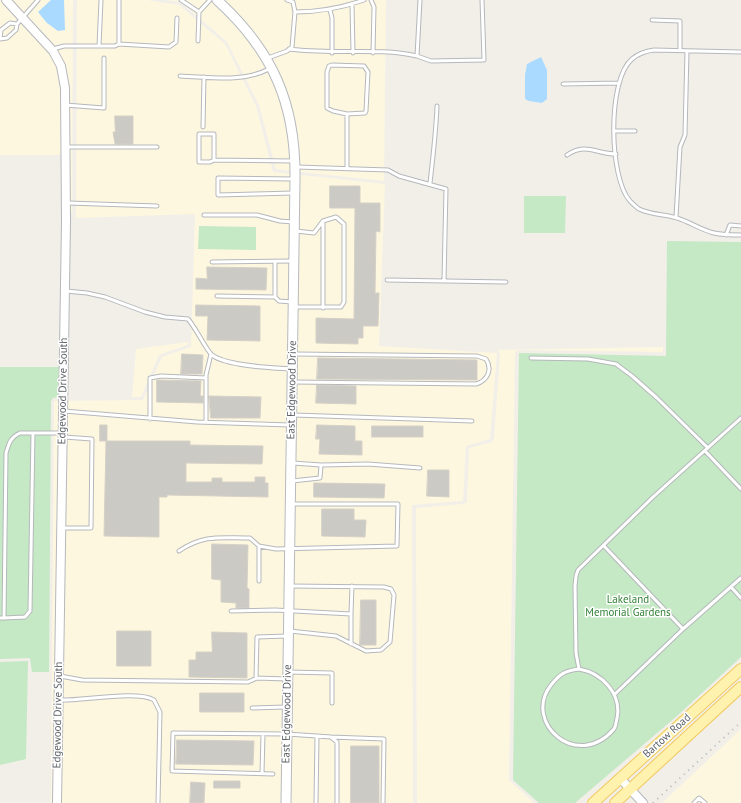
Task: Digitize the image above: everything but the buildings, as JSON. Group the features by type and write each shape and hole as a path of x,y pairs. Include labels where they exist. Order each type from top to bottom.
{"main road":[{"name":"East Edgewood Drive","path":"217,0 249,33 266,59 285,101 292,123 295,164 295,192 286,803"},
{"name":"Bartow Road","path":"593,803 741,669"},
{"name":"Bartow Road","path":"615,803 741,686"}],"street":[{"name":"Edgewood Drive South","path":"6,0 20,21 52,50 61,66 65,105 66,203 57,803"},
{"path":"620,778 643,803"}],"lane":[{"path":"20,21 10,23 1,30 0,39 8,38 16,30 20,21 38,0"},
{"path":"99,46 101,0"},
{"path":"119,0 119,44"},
{"path":"181,0 199,12"},
{"path":"198,41 199,12 210,0"},
{"path":"266,59 292,47 295,12 293,2 287,0"},
{"path":"295,12 314,13 364,0"},
{"path":"371,0 374,7 373,52"},
{"path":"417,56 420,0"},
{"path":"289,49 314,53 402,52 431,61 484,60 482,0"},
{"path":"352,4 353,53"},
{"path":"330,10 332,18 332,53"},
{"path":"52,50 64,46 116,46 119,44 169,47 176,42 177,18"},
{"path":"652,20 680,20 680,50"},
{"path":"741,52 680,50 644,52 631,59 623,72 619,84 616,100 614,131 616,154 623,186 629,200 637,208 646,212 676,217 712,233 741,235"},
{"path":"676,217 680,147 686,134 687,51"},
{"path":"65,105 104,108 104,58"},
{"path":"329,66 364,66 367,68 366,111 365,113 347,114 327,108 327,72 329,66"},
{"path":"180,76 245,78 259,74 271,68"},
{"path":"202,127 204,77"},
{"path":"562,84 619,84"},
{"path":"430,183 433,148 436,142 437,106"},
{"path":"347,114 347,169"},
{"path":"614,131 636,131"},
{"path":"214,160 214,134 199,134 199,162 210,162 214,160 295,164 347,169 388,170 399,176 430,183 446,189 444,281"},
{"path":"66,146 157,147"},
{"path":"567,155 576,149 596,149 606,154 616,154"},
{"path":"295,179 218,178 218,194 295,192"},
{"path":"66,203 157,206"},
{"path":"204,215 257,215 280,221 314,234 323,221 336,217 342,220 344,224 344,302 338,308 293,305 279,301 275,297 217,296"},
{"path":"323,221 323,308"},
{"path":"726,235 730,225 741,226"},
{"path":"212,262 275,260 294,261"},
{"path":"275,260 275,297"},
{"path":"387,280 506,282"},
{"path":"64,291 87,293 105,297 145,312 165,317 188,319 197,329 211,354 216,358 249,366 292,369"},
{"path":"206,422 206,378 207,365 211,354"},
{"path":"292,382 476,384 487,378 490,370 486,359 477,356 293,354"},
{"path":"531,358 588,358 616,364 657,398 741,489"},
{"path":"150,419 150,378 161,376 206,378"},
{"path":"62,411 150,419 292,425"},
{"path":"292,415 472,421"},
{"path":"579,669 576,653 576,576 578,570 653,497 741,418"},
{"path":"4,618 6,453 9,441 20,433 92,438 91,528 61,528"},
{"path":"0,618 25,617 30,612 33,433"},
{"path":"291,463 321,465 368,464 420,468"},
{"path":"290,481 320,478 321,465"},
{"path":"0,469 6,469"},
{"path":"179,551 192,543 203,539 250,538 259,546 290,549 397,546 398,504 290,504"},
{"path":"259,546 259,581"},
{"path":"604,546 683,629"},
{"path":"615,694 683,629 740,580"},
{"path":"257,678 257,637 288,633 336,636 366,651 373,652 385,648 390,642 394,595 391,589 384,586 289,586"},
{"path":"351,644 352,586"},
{"path":"731,587 741,598"},
{"path":"230,612 289,611 351,614"},
{"path":"579,669 596,674 615,694 617,701 617,721 615,727 608,736 588,746 573,746 562,741 552,733 544,717 543,705 547,690 557,678 566,671 579,669"},
{"path":"59,676 82,680 248,682 257,678 332,673 332,703"},
{"path":"58,700 75,700 98,697 147,697 154,700 160,712 158,803"},
{"path":"252,708 287,707"},
{"path":"273,774 172,771 173,733 287,734 384,739 383,803"},
{"path":"262,773 263,734"},
{"path":"316,803 317,736"},
{"path":"331,737 337,742 337,803"},
{"path":"694,803 699,798 704,803"}],"shaded area":[{"path":"0,0 50,53 57,67 61,88 62,155 0,155"},
{"path":"11,0 51,0 39,12 64,14 64,0 73,0 72,212 70,212 69,88 65,64 57,49"},
{"path":"77,0 147,0 179,5 225,44 256,106 273,172 385,184 379,346 497,353 490,439 466,446 463,501 412,505 413,803 51,803 54,401 143,400 162,357 191,347 195,214 76,218"},
{"path":"166,0 211,0 229,16 246,35 263,60 281,102 290,141 291,171 276,169 259,105 227,42 181,2"},
{"path":"223,0 386,0 384,181 300,172 296,122 281,79 270,57 253,31"},
{"path":"188,342 187,345 159,355 141,397 132,397 136,349"},
{"path":"663,347 663,352 519,350 515,352 509,780 534,803 417,803 416,508 463,504 467,502 469,448 492,442 494,439 500,354 498,350 492,350"},
{"path":"741,729 741,803 662,803"}],"green space":[{"path":"524,196 566,196 565,233 524,233"},
{"path":"199,226 256,227 256,250 198,249"},
{"name":"Lakeland Memorial Gardens","path":"667,241 741,242 741,657 677,716 575,803 539,803 513,780 519,353 666,356"},
{"path":"0,367 59,367 58,397 53,398 51,401 49,672 32,672 30,658 0,659"},
{"path":"28,661 26,759 0,765 0,662"}],"water":[{"path":"51,0 64,0 65,30 58,31 47,23 38,12"},
{"path":"541,57 547,70 547,99 542,103 525,99 525,75 527,64"}],"railway":[{"path":"653,803 741,722"}]}
